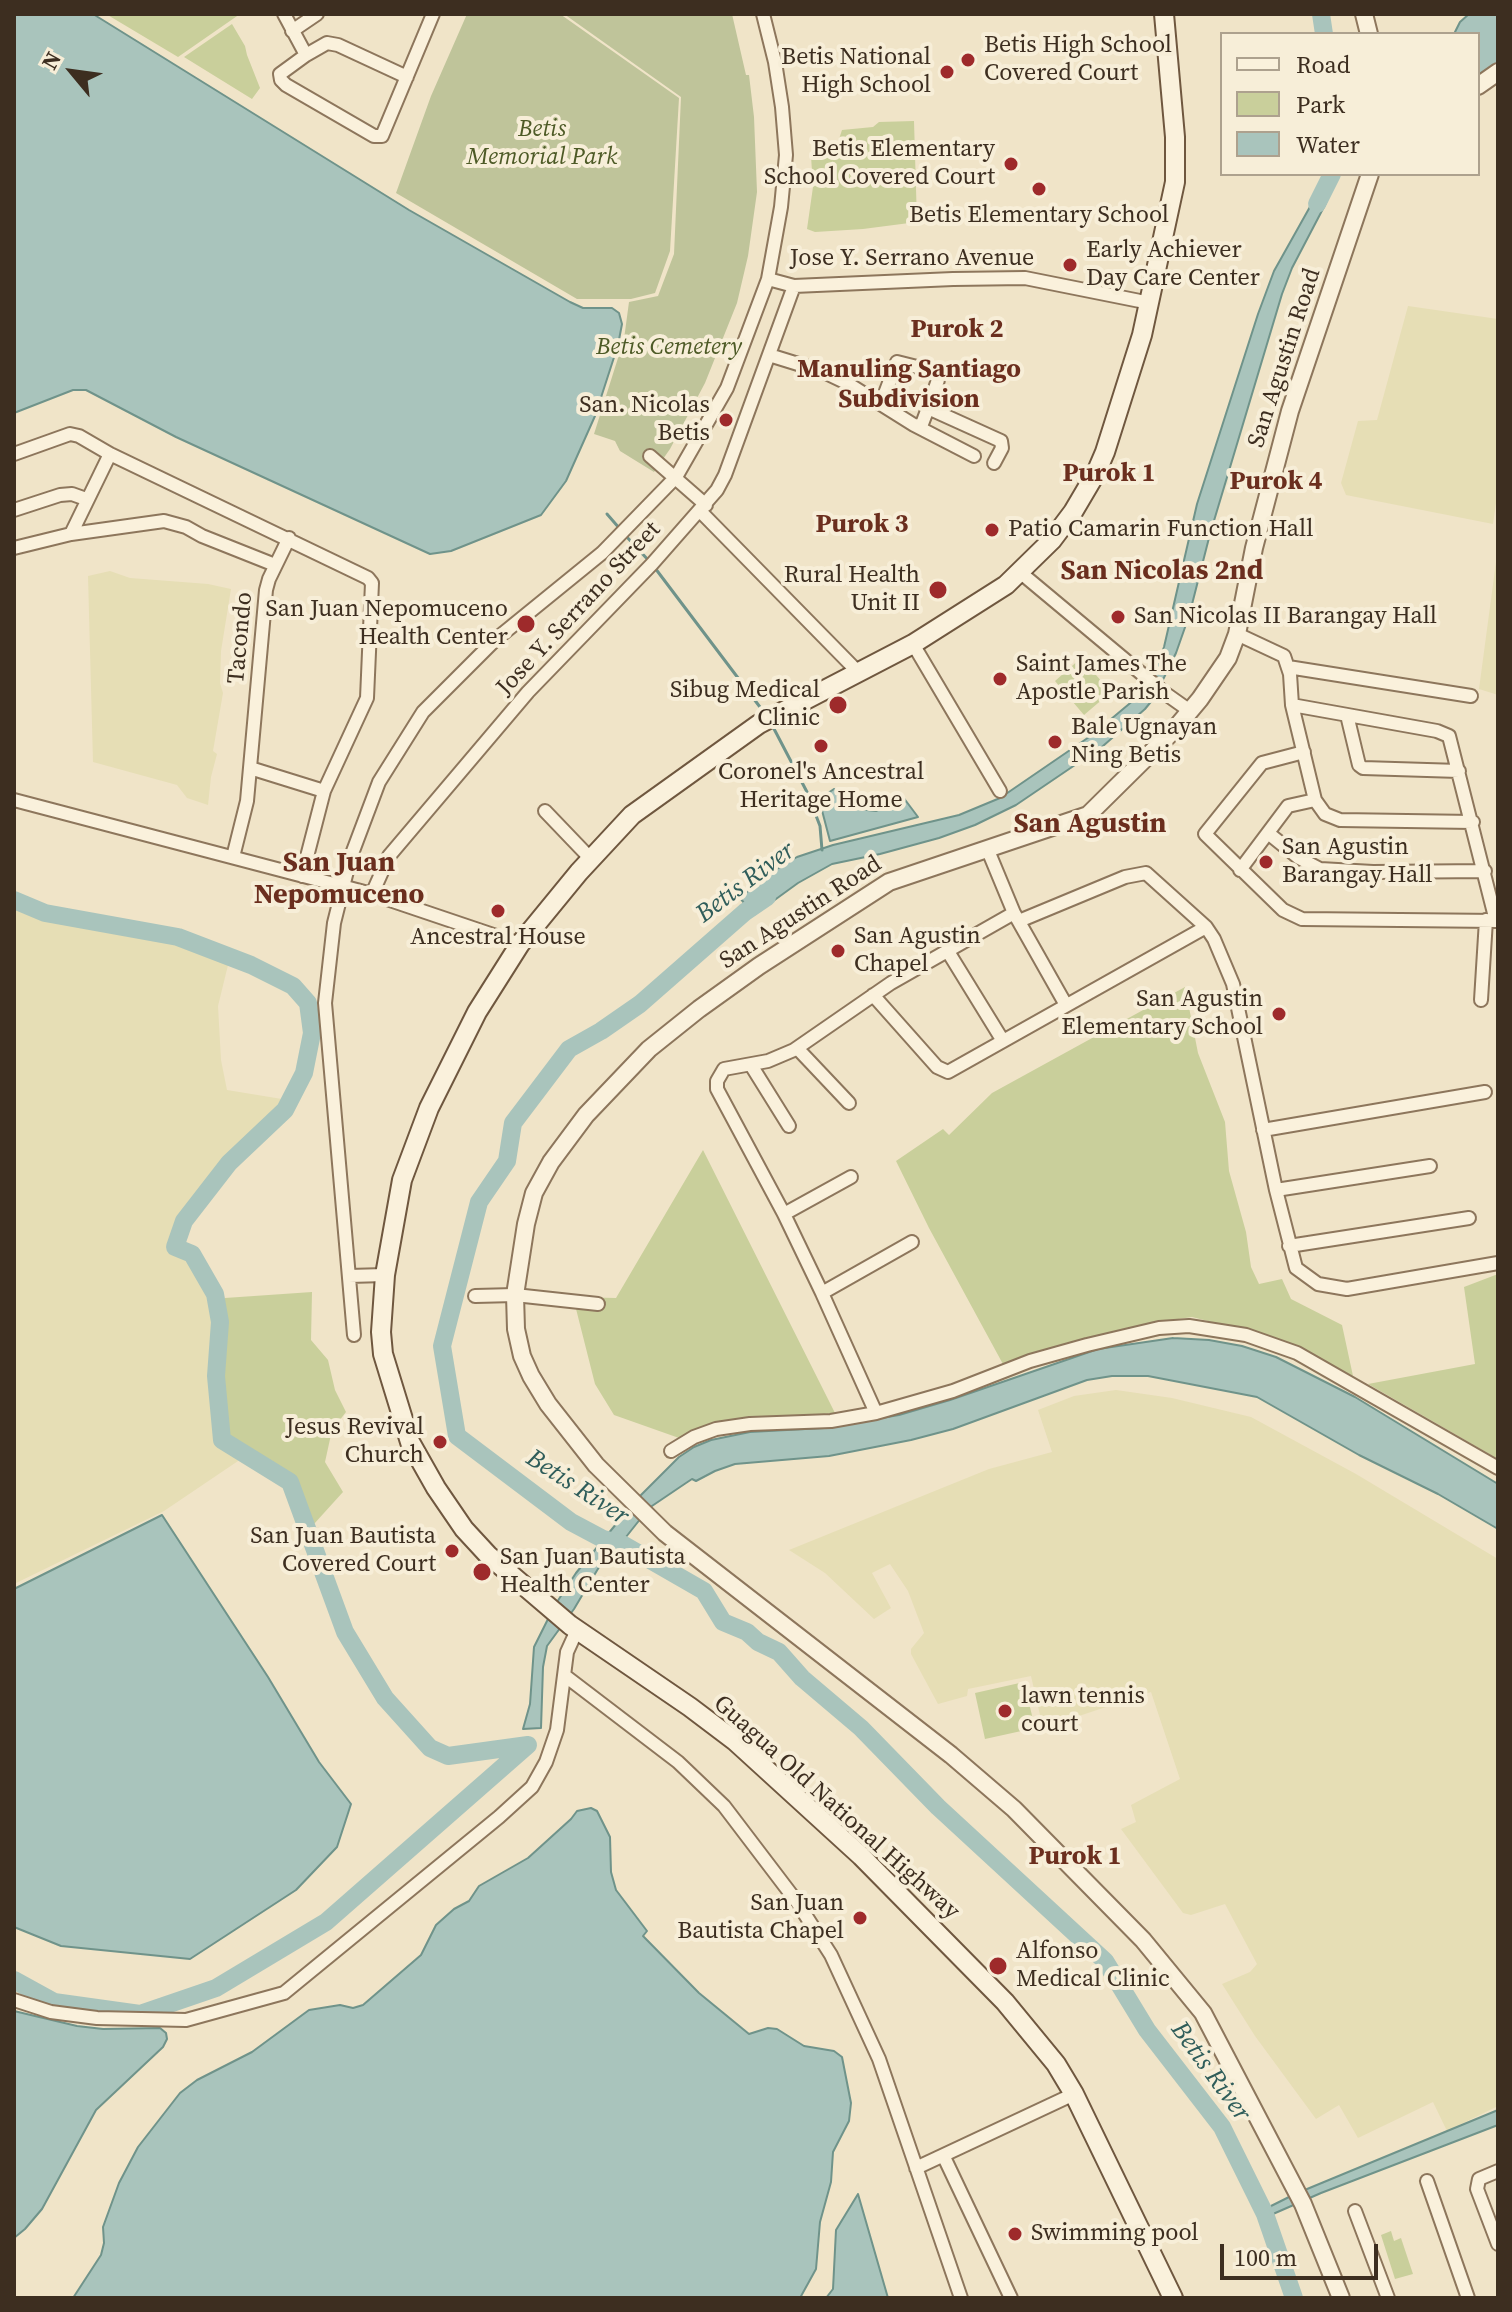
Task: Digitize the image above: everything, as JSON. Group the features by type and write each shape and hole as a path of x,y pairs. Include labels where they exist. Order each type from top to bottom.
{"main road":[{"name":"Guagua Old National Highway","path":"1164,14 1175,137 1175,182 1137,350 1096,473 1073,512 1021,573 948,624 759,724 632,815 591,859 520,944 477,1012 429,1108 402,1180 385,1275 381,1332 383,1354 410,1442 464,1529 488,1555 547,1607 735,1741 861,1856 1005,2002 1056,2064 1074,2094 1173,2298"}],"street":[{"path":"284,14 306,55"},
{"path":"292,31 317,14"},
{"path":"407,77 338,45 327,43 280,74 281,80 377,137 382,136 407,77 433,14"},
{"path":"354,1335 325,1003 330,949 342,888 357,837 379,782 423,712 495,640 602,553 676,477 727,388 768,279 781,207 786,155 778,77 763,14"},
{"path":"1480,85 1498,72"},
{"name":"San Agustin Road","path":"1341,2298 1300,2197 1203,2013 1143,1940 1014,1809 951,1755 649,1518 627,1497 578,1445 531,1376 522,1356 516,1329 515,1295 534,1193 551,1162 586,1115 649,1049 759,966 889,882 1088,815 1190,711 1216,678 1237,634 1254,548 1290,411 1369,176"},
{"name":"Jose Y. Serrano Avenue","path":"768,279 794,286 1025,278 1150,303"},
{"name":"Jose Y. Serrano Street","path":"372,894 389,856 528,692 703,508 725,475 794,286"},
{"path":"769,355 824,372 974,456"},
{"path":"881,404 894,366 901,361 936,374 938,380 922,424 918,425"},
{"path":"928,408 1001,441 1002,448 994,463"},
{"path":"14,454 70,434 79,436 110,454 289,538 368,578 372,583 367,698 324,791 302,876"},
{"path":"71,534 110,454"},
{"path":"650,456 676,477 859,673"},
{"path":"14,510 60,495 72,494 86,499"},
{"path":"14,548 71,534 164,521 275,565"},
{"name":"Tacondo","path":"233,857 247,801 266,590 289,538"},
{"path":"1021,573 1190,711"},
{"path":"1237,634 1284,656 1292,685 1292,705 1315,800 1325,814 1340,820 1473,822"},
{"path":"913,644 1000,791"},
{"path":"1288,667 1471,696"},
{"path":"1292,705 1446,733 1453,742 1485,871 1493,920 1481,1000"},
{"path":"1347,715 1359,765 1363,768 1459,771"},
{"path":"1304,752 1262,763 1205,834 1283,910 1302,919 1493,920"},
{"path":"250,768 324,791"},
{"path":"14,800 372,894 520,944"},
{"path":"1240,870 1288,806 1315,800"},
{"path":"545,811 591,859"},
{"path":"1268,833 1299,858 1320,869 1485,871"},
{"path":"987,848 1017,917 1066,1005"},
{"path":"876,1413 784,1214 717,1089 717,1081 724,1069 751,1065 797,1048 873,995 947,950 1017,917 1125,877 1146,873 1206,927 1214,939 1233,984 1276,1190 1296,1268 1318,1284 1347,1289 1498,1263"},
{"path":"873,995 943,1071 948,1072 1206,927"},
{"path":"947,950 1003,1041"},
{"path":"797,1048 849,1103"},
{"path":"751,1065 789,1126"},
{"path":"1263,1130 1485,1092"},
{"path":"1276,1190 1430,1166"},
{"path":"784,1214 851,1177"},
{"path":"1289,1246 1469,1218"},
{"path":"822,1293 912,1242"},
{"path":"349,1276 385,1275"},
{"path":"475,1296 515,1295 598,1304"},
{"path":"671,1451 694,1437 716,1429 750,1424 831,1421 876,1413 953,1391 1030,1361 1087,1345 1159,1328 1189,1326 1246,1335 1297,1353 1498,1468"},
{"path":"14,2000 51,2012 97,2018 186,2020 284,1993 532,1787 546,1762 557,1730 573,1627"},
{"path":"564,1675 678,1762 713,1796 757,1847 831,1955 879,2059 961,2298"},
{"path":"916,2168 1074,2094"},
{"path":"944,2157 1011,2298"},
{"path":"1498,2171 1479,2179 1477,2189 1498,2244"},
{"path":"1427,2181 1468,2298"},
{"path":"1355,2211 1388,2298"}],"shaded area":[{"path":"1408,306 1498,319 1498,489 1493,524 1346,495 1341,483 1358,421 1377,420"},
{"path":"1498,547 1498,695 1479,689"},
{"path":"110,571 130,578 208,584 231,589 221,651 220,683 223,693 213,751 217,754 208,805 187,798 177,785 93,762 88,576"},
{"path":"14,905 44,916 175,939 229,961 218,1006 221,1060 227,1090 288,1100 282,1110 224,1163 182,1217 169,1248 190,1256 210,1296 217,1321 211,1372 217,1441 241,1459 164,1511 14,1584"},
{"path":"1116,1390 1172,1398 1251,1417 1356,1474 1498,1559 1498,2106 1447,2131 1433,2102 1358,2138 1339,2105 1316,2119 1255,2036 1222,1984 1250,1972 1257,1964 1225,1904 1191,1915 1183,1913 1121,1829 1136,1822 1131,1805 1180,1779 1151,1692 1043,1728 1031,1676 968,1689 967,1696 938,1704 911,1654 911,1649 924,1633 908,1591 890,1564 872,1573 891,1608 874,1619 825,1573 789,1550 989,1469 1052,1452 1038,1410 1074,1396"}],"green space":[{"path":"106,14 240,14 178,57"},
{"name":"Betis Memorial Park","path":"467,14 560,14 679,98 670,251 655,293 631,299 577,299 396,193 431,96"},
{"name":"Betis Cemetery","path":"564,14 732,14 746,75 749,75 757,192 748,256 737,303 705,383 670,449 654,472 620,451 615,441 594,434 624,339 629,302 658,296 674,254 681,97"},
{"path":"232,24 245,46 260,88 252,99 184,57"},
{"path":"914,121 917,222 863,229 815,232 807,229 813,187 811,156 833,157 842,130 873,127 879,122"},
{"path":"1081,658 1111,692 1084,715 1055,681"},
{"path":"1185,987 1198,1053 1225,1122 1229,1171 1246,1232 1251,1267 1259,1284 1282,1279 1291,1299 1342,1325 1353,1376 1276,1338 1192,1317 1158,1322 1004,1366 896,1161 943,1129 949,1135 992,1093"},
{"path":"703,1150 835,1413 715,1424 679,1438 614,1415 595,1384 573,1297 616,1298"},
{"path":"1498,1274 1498,1459 1368,1384 1475,1364 1464,1287"},
{"path":"312,1292 311,1340 328,1360 335,1390 346,1412 332,1430 325,1462 343,1492 314,1524 291,1480 225,1437 220,1376 225,1298"},
{"name":"lawn tennis court","path":"1024,1682 1035,1728 985,1739 975,1693"},
{"path":"1391,2231 1394,2241 1401,2238 1413,2274 1395,2279 1381,2235"}],"water":[{"path":"14,14 93,14 409,210 570,302 583,308 612,308 619,313 622,324 618,345 595,416 566,481 541,515 451,551 430,554 176,437 86,390 73,390 14,413"},
{"path":"1469,14 1498,14 1498,65 1480,77 1480,32 1455,32"},
{"path":"1325,180 1333,183 1282,294 1210,534 1189,616 1176,653 1154,698 1103,746 1016,805 939,838 832,864 798,883 754,915 740,898 765,876 797,857 833,845 959,815 1000,798 1092,735 1141,694 1153,675 1164,647 1197,504 1258,314 1274,271"},
{"path":"834,789 852,793 858,809 876,811 903,797 918,817 830,841 819,799"},
{"path":"1173,1338 1242,1346 1276,1357 1355,1397 1498,1484 1498,1529 1257,1397 1148,1376 1087,1380 953,1429 911,1440 829,1456 735,1464 696,1481 692,1479 649,1508 622,1542 608,1552 574,1609 547,1646 543,1667 541,1728 523,1729 530,1704 534,1647 555,1605 576,1573 635,1501 679,1457 694,1447 750,1432 824,1428 899,1415 1098,1349"},
{"path":"162,1515 268,1677 319,1762 351,1804 337,1847 296,1890 190,1959 61,1946 14,1927 14,1589"},
{"path":"591,1808 597,1811 610,1837 611,1872 616,1890 647,1931 643,1936 699,1993 749,2034 768,2028 777,2029 804,2046 834,2051 842,2057 851,2103 849,2121 833,2152 831,2182 820,2222 816,2269 800,2298 73,2298 101,2255 103,2227 119,2183 138,2147 180,2093 197,2080 252,2052 309,2010 363,2005 421,1955 436,1925 469,1901 479,1886 528,1858 577,1811"},
{"path":"14,2011 77,2026 160,2028 167,2039 163,2047 96,2110 42,2209 14,2238"},
{"path":"1498,2110 1498,2125 1273,2214 1268,2213 1271,2206 1295,2194"},
{"path":"858,2194 888,2298 826,2298 833,2289 836,2230"}],"waterway":[{"path":"1321,14 1324,32"},
{"path":"1317,204 1331,176"},
{"path":"607,514 620,529"},
{"path":"625,535 650,562"},
{"path":"655,568 766,715"},
{"path":"772,725 807,792 820,826 822,850"},
{"name":"Betis River","path":"767,897 745,912 640,1004 569,1049 513,1123 507,1161 479,1202 442,1346 457,1436 571,1522 603,1539 624,1545 704,1591 723,1622 747,1632 758,1642 779,1652 802,1678 861,1728 938,1807 1105,1961 1147,2030 1222,2127 1265,2214 1294,2298"},
{"path":"14,900 45,913 178,937 251,965 293,986 308,1003 312,1033 304,1073 285,1110 229,1163 184,1221 175,1247 192,1254 215,1294 220,1322 216,1376 222,1440 290,1482 345,1632 385,1698 430,1748 448,1756 528,1745"},
{"path":"14,1980 54,2002 140,2014 216,1988 326,1922 528,1745"}],"place":[{"name":"Betis High School Covered Court","path":"968,60"},
{"name":"Betis National High School","path":"947,72"},
{"name":"Betis Elementary School Covered Court","path":"1011,164"},
{"name":"Betis Elementary School","path":"1039,189"},
{"name":"Early Achiever Day Care Center","path":"1070,265"},
{"name":"San. Nicolas Betis","path":"726,420"},
{"name":"Patio Camarin Function Hall","path":"992,530"},
{"name":"Rural Health Unit II","path":"938,590"},
{"name":"San Nicolas II Barangay Hall","path":"1118,617"},
{"name":"San Juan Nepomuceno Health Center","path":"526,624"},
{"name":"Saint James The Apostle Parish","path":"1000,679"},
{"name":"Sibug Medical Clinic","path":"838,705"},
{"name":"Bale Ugnayan Ning Betis","path":"1055,742"},
{"name":"Coronel's Ancestral Heritage Home","path":"821,746"},
{"name":"San Agustin Barangay Hall","path":"1266,862"},
{"name":"Ancestral House","path":"498,911"},
{"name":"San Agustin Chapel","path":"838,951"},
{"name":"San Agustin Elementary School","path":"1279,1014"},
{"name":"Jesus Revival Church","path":"440,1442"},
{"name":"San Juan Bautista Covered Court","path":"452,1551"},
{"name":"San Juan Bautista Health Center","path":"482,1572"},
{"name":"lawn tennis court","path":"1005,1711"},
{"name":"San Juan Bautista Chapel","path":"860,1918"},
{"name":"Alfonso Medical Clinic","path":"998,1966"},
{"name":"Swimming pool","path":"1015,2234"}],"district":[{"name":"Purok 2","path":"957,330"},
{"name":"Manuling Santiago Subdivision","path":"909,385"},
{"name":"Purok 1","path":"1109,474"},
{"name":"Purok 4","path":"1276,482"},
{"name":"Purok 3","path":"862,525"},
{"name":"San Nicolas 2nd","path":"1162,572"},
{"name":"San Agustin","path":"1090,825"},
{"name":"San Juan Nepomuceno","path":"339,880"},
{"name":"Purok 1","path":"1075,1857"}]}
